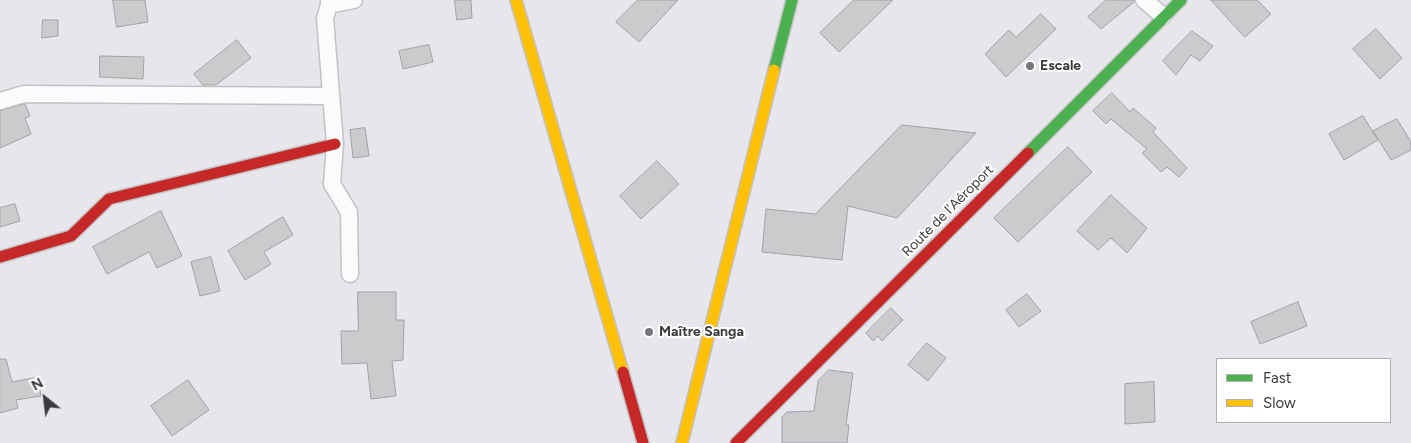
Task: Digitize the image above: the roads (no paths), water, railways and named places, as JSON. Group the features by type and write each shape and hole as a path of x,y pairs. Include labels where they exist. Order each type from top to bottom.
{"main road":[{"path":"516,0 643,443"},
{"path":"682,443 792,0"},
{"name":"Route de l'Aéroport","path":"736,443 1181,0"},
{"path":"0,257 71,236 109,199 335,144"}],"street":[{"path":"350,274 349,212 332,184 335,144 325,18 329,3 354,0"},
{"path":"1144,0 1164,16"},
{"path":"0,101 24,94 330,96"}],"place":[{"name":"Escale","path":"1030,66"},
{"name":"Maître Sanga","path":"649,332"}]}
